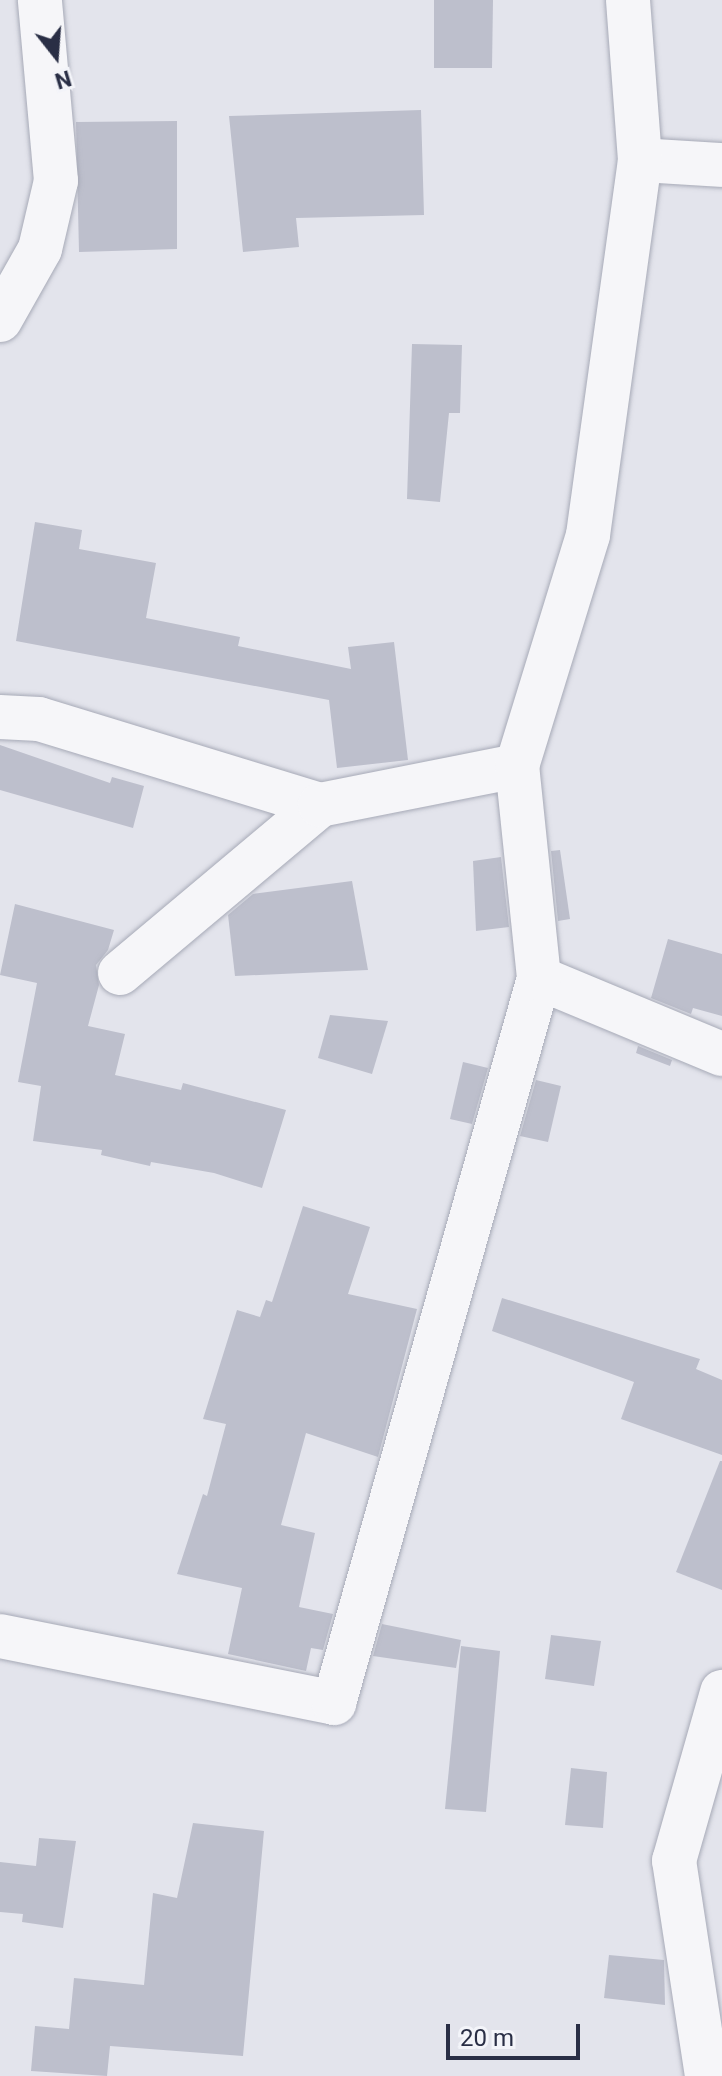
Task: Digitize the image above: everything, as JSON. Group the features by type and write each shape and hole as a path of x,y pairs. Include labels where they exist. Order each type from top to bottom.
{"street":[{"path":"0,320 40,249 56,181 40,0"},
{"path":"0,1636 334,1703 539,978 517,766 588,535 640,160 628,0"},
{"path":"640,160 722,165"},
{"path":"0,717 39,719 320,805 517,766"},
{"path":"120,973 320,805"},
{"path":"539,978 722,1054"},
{"path":"707,2076 674,1861 722,1692"},
{"path":"681,1830 722,1810"}],"building":[{"path":"434,0 493,0 492,68 434,68"},
{"path":"421,110 424,215 296,218 299,247 243,252 229,116"},
{"path":"177,121 177,249 79,252 76,122"},
{"path":"412,344 462,345 460,413 449,413 440,502 407,499"},
{"path":"35,522 82,530 79,549 156,563 146,618 240,637 238,646 351,669 348,647 394,642 408,760 337,768 329,700 16,641"},
{"path":"0,745 110,783 112,777 144,786 133,828 0,790"},
{"path":"560,850 570,919 558,921 551,851"},
{"path":"501,857 509,927 476,931 473,861"},
{"path":"352,881 368,970 235,976 228,915 253,894"},
{"path":"15,904 114,930 108,950 96,965 99,985 88,1026 125,1034 115,1075 181,1090 183,1083 286,1110 262,1188 214,1173 151,1162 150,1166 101,1155 102,1150 33,1141 41,1086 18,1082 37,983 0,975"},
{"path":"668,939 722,954 722,1016 693,1008 691,1014 651,998"},
{"path":"330,1015 388,1021 372,1074 318,1058"},
{"path":"638,1046 672,1060 670,1066 636,1053"},
{"path":"463,1062 488,1068 472,1124 450,1119"},
{"path":"536,1080 561,1086 548,1142 520,1136"},
{"path":"303,1206 370,1227 348,1294 417,1309 378,1457 306,1433 281,1525 315,1533 299,1607 333,1614 323,1650 311,1648 306,1671 228,1654 242,1588 177,1574 203,1494 207,1496 226,1424 203,1419 237,1310 260,1317 266,1300 272,1302"},
{"path":"502,1298 700,1359 696,1369 722,1380 722,1455 621,1419 634,1382 492,1331"},
{"path":"722,1461 722,1590 676,1572"},
{"path":"382,1624 461,1640 456,1668 373,1656"},
{"path":"551,1635 601,1641 594,1686 545,1679"},
{"path":"461,1646 500,1651 486,1812 445,1809"},
{"path":"571,1768 607,1772 603,1828 565,1825"},
{"path":"193,1823 264,1831 243,2056 110,2046 107,2076 31,2071 35,2026 69,2029 74,1978 144,1985 153,1893 177,1898"},
{"path":"39,1838 76,1841 63,1928 22,1922 23,1914 0,1912 0,1862 36,1866"},
{"path":"609,1955 664,1960 665,2005 604,1998"}]}
